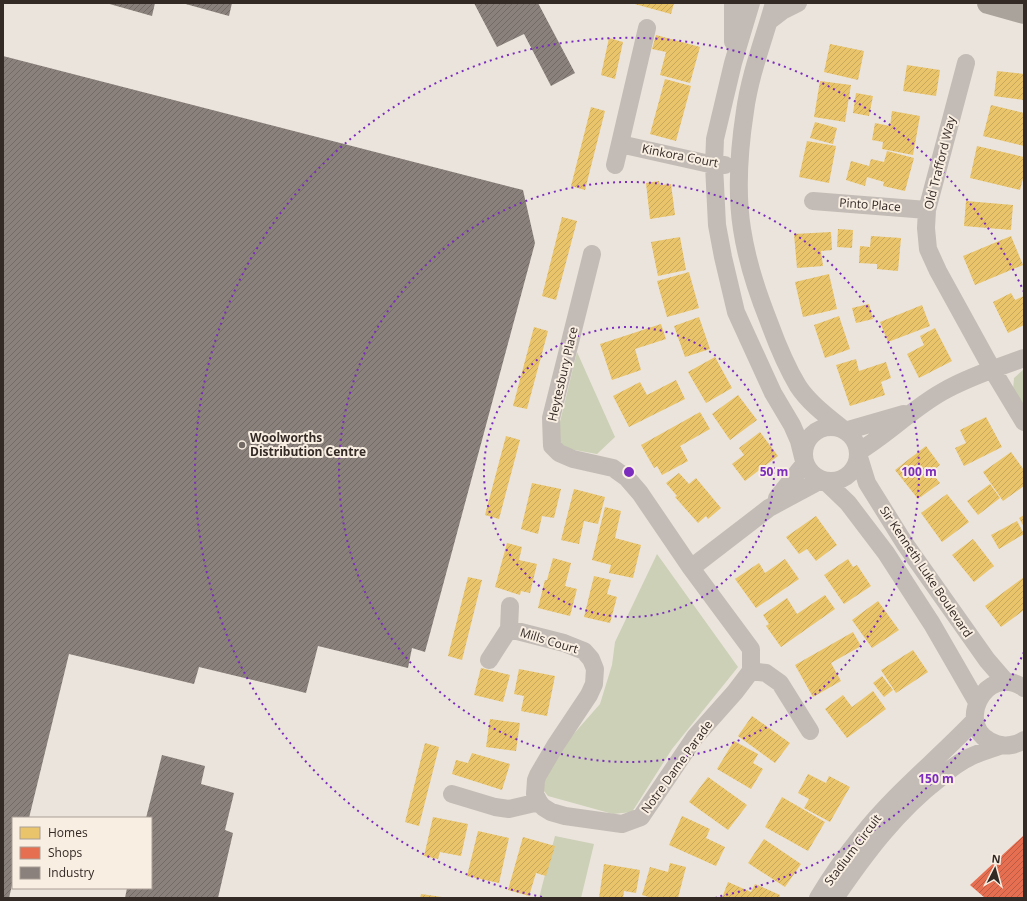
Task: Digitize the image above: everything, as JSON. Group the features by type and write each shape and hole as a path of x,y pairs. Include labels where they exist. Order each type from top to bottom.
{"highway":[{"path":"988,3 1024,13"}],"street":[{"name":"Sir Kenneth Luke Boulevard","path":"733,3 733,63"},
{"name":"Sir Kenneth Luke Boulevard","path":"751,3 733,63 715,139 714,165 717,225 736,312 773,392 792,425 799,441 804,462 808,470 848,503 886,553 932,624 977,702"},
{"name":"Sir Kenneth Luke Boulevard","path":"774,3 753,74 745,111 740,165 739,199 742,230 754,284 778,347 798,386 818,408 845,430 854,440 867,484 905,544 987,660 1019,685"},
{"path":"769,21 782,10 798,3"},
{"path":"615,165 647,28"},
{"name":"Old Trafford Way","path":"966,64 927,210 926,228 928,248 938,271 992,369 1024,422"},
{"name":"Kinkora Court","path":"620,144 714,165 740,165"},
{"name":"Pinto Place","path":"813,201 927,210"},
{"name":"Heytesbury Place","path":"592,254 551,418 552,446 559,453 574,459 613,468 627,478 640,493 692,568"},
{"path":"810,731 780,683 766,673 750,671 751,649 692,568 769,508 822,480 832,482 848,476 857,462 858,453 872,444 912,412 942,392 992,369 1024,358"},
{"path":"769,508 804,462 806,443 810,436 817,430 826,427 835,427 845,430 912,412"},
{"name":"Mills Court","path":"489,660 509,629 510,606"},
{"name":"Mills Court","path":"509,629 564,643 584,651 591,659 595,669 594,684 589,695 555,746 538,775 535,794 539,802"},
{"name":"Notre Dame Parade","path":"539,802 543,807 552,812 565,816 605,822 622,824 641,817 695,738 735,692 750,671"},
{"path":"1002,746 984,737 979,729 975,720 977,702 988,688 996,684 1019,685"},
{"name":"Stadium Circuit","path":"818,898 862,835 926,768 975,720"},
{"name":"Stadium Circuit","path":"835,898 874,844 893,821 922,792 955,766 970,757 1002,746 1020,743 1024,740"},
{"path":"452,794 495,807 509,809 539,802"}],"green space":[{"path":"577,352 615,437 597,454 569,449 561,444 557,434"},
{"path":"1024,369 1024,405 1013,390 1014,378"},
{"path":"657,554 738,667 672,749 632,812 613,814 548,796 540,786 549,762 600,704 612,665 615,642"},
{"path":"555,836 594,844 581,898 539,898"}],"building: Homes":[{"path":"631,3 674,3 671,14"},
{"path":"656,35 700,47 690,83 660,75 666,52 652,49"},
{"path":"609,38 623,42 615,79 601,75"},
{"path":"830,44 864,51 858,80 824,72"},
{"path":"907,65 940,70 936,96 903,91"},
{"path":"997,71 1024,74 1024,100 994,96"},
{"path":"665,79 691,86 676,141 650,134"},
{"path":"820,81 851,85 845,122 814,117"},
{"path":"856,93 873,96 869,116 853,113"},
{"path":"991,105 1024,113 1024,146 983,136"},
{"path":"591,107 605,111 585,190 571,186"},
{"path":"892,111 920,116 913,155 882,149 883,142 872,140 875,123 890,126"},
{"path":"815,122 837,128 833,144 810,138"},
{"path":"807,141 836,146 829,183 799,177"},
{"path":"977,146 1024,157 1024,175 1020,190 970,178"},
{"path":"887,151 914,158 905,191 883,186 884,182 867,177 865,186 846,180 851,161 869,166 871,159 884,162"},
{"path":"659,181 660,185 671,184 675,215 650,219 646,183"},
{"path":"966,201 1013,205 1011,230 964,226"},
{"path":"562,217 577,221 556,300 542,296"},
{"path":"838,229 853,230 852,248 837,247"},
{"path":"831,232 832,250 821,251 823,266 797,268 794,234"},
{"path":"871,236 901,238 898,271 877,269 877,264 859,263 860,246 870,247"},
{"path":"1011,236 1023,265 975,285 963,256"},
{"path":"680,237 686,270 658,276 651,242"},
{"path":"689,272 699,308 667,317 657,281"},
{"path":"829,274 837,309 803,317 795,282"},
{"path":"1011,293 1015,300 1024,296 1024,325 1008,333 993,302"},
{"path":"869,304 873,319 856,323 852,308"},
{"path":"922,305 930,326 888,342 880,322"},
{"path":"839,316 850,349 825,358 814,325"},
{"path":"699,317 710,349 685,357 674,326"},
{"path":"661,324 666,339 635,349 641,370 612,380 600,344"},
{"path":"534,327 548,331 527,409 513,406"},
{"path":"935,328 952,361 919,378 907,354 924,345 920,336"},
{"path":"715,357 732,388 706,403 688,372"},
{"path":"856,359 859,371 886,362 891,378 881,382 885,395 850,406 836,365"},
{"path":"676,380 685,399 629,427 613,396 640,382 647,395"},
{"path":"738,395 757,420 730,440 712,414"},
{"path":"700,412 710,429 680,446 688,461 662,475 657,466 654,468 641,445"},
{"path":"986,417 1002,447 964,466 955,448 966,443 960,430"},
{"path":"760,432 778,456 745,481 732,464 744,455 739,448"},
{"path":"506,436 520,440 499,519 485,515"},
{"path":"926,446 940,465 931,472 940,483 918,499 895,470"},
{"path":"1011,452 1024,470 1024,486 1003,501 983,472"},
{"path":"679,473 689,484 696,478 721,508 708,519 706,516 698,523 675,497 677,496 666,483"},
{"path":"532,483 561,489 554,518 542,516 538,534 521,529"},
{"path":"990,484 1000,498 978,515 967,501"},
{"path":"574,489 605,497 598,524 584,521 579,544 561,540"},
{"path":"947,494 969,522 942,542 921,513"},
{"path":"605,507 621,511 615,538 641,545 633,578 609,573 611,565 592,560"},
{"path":"1024,515 1024,527 1019,518"},
{"path":"816,516 837,545 816,561 807,549 799,554 786,537"},
{"path":"1017,521 1024,534 999,549 991,535"},
{"path":"973,539 994,566 974,582 952,555"},
{"path":"507,543 522,547 519,560 537,564 530,593 521,591 520,595 495,587"},
{"path":"553,558 571,563 565,586 577,589 570,616 538,608 545,580 547,580"},
{"path":"785,559 799,579 756,608 735,579 759,563 765,573"},
{"path":"848,559 853,567 857,565 871,586 844,604 824,575"},
{"path":"594,576 611,580 607,594 617,597 610,623 584,617"},
{"path":"468,577 482,580 462,660 448,656"},
{"path":"1024,577 1024,610 1001,627 985,606"},
{"path":"825,595 835,609 781,647 766,626 769,624 763,615 787,598 797,614"},
{"path":"878,601 899,630 872,648 852,620"},
{"path":"853,632 861,646 831,663 841,681 813,697 795,665"},
{"path":"913,650 928,672 896,693 881,670"},
{"path":"481,668 510,675 503,702 474,695"},
{"path":"519,669 555,676 547,716 521,711 524,696 514,694"},
{"path":"882,676 893,690 884,697 873,683"},
{"path":"873,691 886,709 847,738 825,709 843,695 852,707"},
{"path":"752,716 790,743 775,763 738,736"},
{"path":"490,719 520,723 516,751 486,747"},
{"path":"734,741 758,754 753,763 763,769 751,789 717,769"},
{"path":"425,743 439,747 419,826 405,822"},
{"path":"472,753 510,764 502,790 452,774 456,760 468,763"},
{"path":"808,774 826,783 829,776 850,787 830,822 804,808 809,799 798,793"},
{"path":"708,777 747,805 728,830 689,802"},
{"path":"782,797 825,822 808,851 765,827"},
{"path":"682,816 710,829 706,838 725,847 716,866 669,845"},
{"path":"433,817 468,824 461,856 440,852 438,859 424,856"},
{"path":"478,831 509,838 499,883 467,876"},
{"path":"523,837 555,846 546,876 536,873 529,896 508,890"},
{"path":"764,839 801,864 785,887 748,863"},
{"path":"670,863 686,867 678,898 652,898 642,895 650,867 668,872"},
{"path":"604,864 640,870 636,893 624,891 623,898 599,898"},
{"path":"728,882 751,892 755,884 780,895 779,898 722,898"},
{"path":"421,894 442,897 442,898 420,898"}],"building: Shops":[{"path":"1024,835 1024,898 985,898 970,885"}],"building: Industry":[{"path":"106,3 155,3 152,16"},
{"path":"182,3 232,3 229,16"},
{"path":"474,3 538,3 575,73 551,86 524,34 497,47"},
{"name":"Woolworths Distribution Centre","path":"3,56 523,190 535,243 425,652 412,648 408,668 318,646 306,693 199,667 194,684 69,654 29,817 12,817 12,885 9,898 3,898"},
{"path":"162,755 205,766 201,784 234,793 225,830 233,833 218,898 125,898 127,889 152,889 152,817 146,817"}],"place":[{"name":"Woolworths Distribution Centre","path":"242,445"}]}
